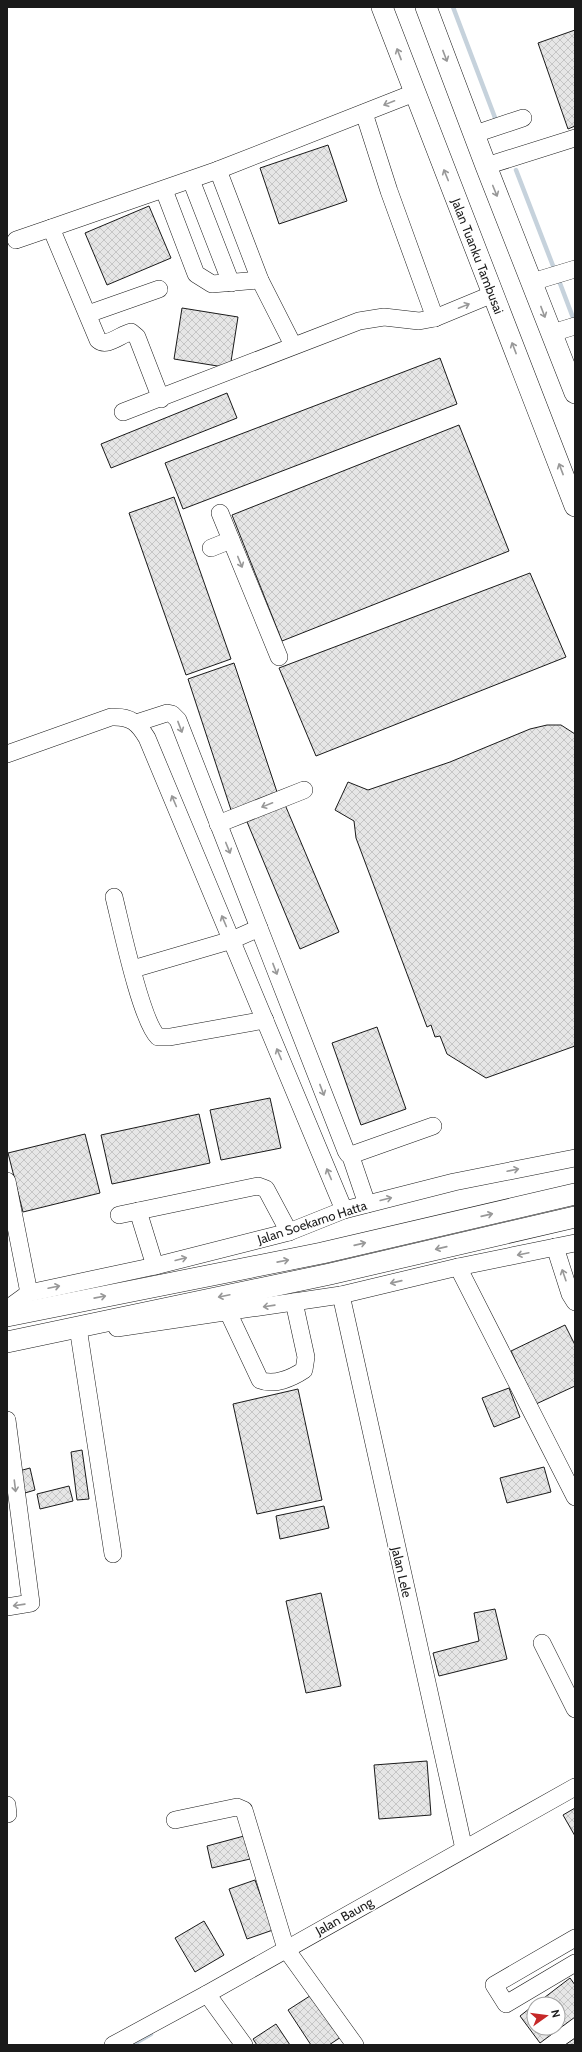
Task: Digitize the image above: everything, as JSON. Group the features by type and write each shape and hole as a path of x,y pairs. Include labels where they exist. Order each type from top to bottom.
{"main road":[{"name":"Jalan Tuanku Tambusai","path":"382,7 575,506"},
{"path":"426,7 575,394"},
{"name":"Jalan Soekarno Hatta","path":"7,1316 322,1253 575,1194"},
{"path":"7,1343 330,1274 575,1217"}],"street":[{"path":"16,240 164,190 414,93"},
{"path":"364,113 389,191 434,318"},
{"path":"474,134 523,118"},
{"path":"486,166 575,138"},
{"path":"218,170 260,280 294,345"},
{"path":"191,180 231,282"},
{"path":"164,190 196,274 212,284 260,280"},
{"path":"51,228 101,342 107,343 131,332 137,336 161,399"},
{"path":"532,282 575,269"},
{"path":"88,314 159,289"},
{"path":"123,412 161,399 294,345 359,321 384,317 419,321 434,318 493,294"},
{"path":"552,333 575,326"},
{"path":"220,513 279,657"},
{"path":"211,548 231,540"},
{"path":"136,723 167,714 175,716 346,1151 350,1154 367,1204"},
{"path":"7,754 111,717 130,718 136,723 147,738 344,1210"},
{"path":"218,824 304,790"},
{"path":"114,898 150,1026 158,1037 170,1037 265,1020"},
{"path":"133,969 232,940 259,928"},
{"path":"350,1154 433,1126"},
{"name":"Jalan Soekarno Hatta","path":"7,1309 30,1293 155,1266 289,1232 344,1210 454,1182 575,1158"},
{"path":"7,1181 30,1293"},
{"path":"118,1215 258,1186 263,1187 268,1192 289,1232"},
{"path":"138,1211 155,1266"},
{"path":"7,1343 79,1334 341,1295 458,1267 575,1243"},
{"path":"555,1247 570,1294 575,1302"},
{"path":"458,1267 575,1497"},
{"name":"Jalan Lele","path":"341,1295 464,1849"},
{"path":"228,1312 260,1380 268,1384 296,1376 304,1370 306,1357 294,1302"},
{"path":"79,1334 113,1554"},
{"path":"7,1420 31,1603 7,1607"},
{"path":"542,1643 575,1709"},
{"name":"Jalan Baung","path":"112,2045 208,1994 286,1948 575,1787"},
{"path":"176,1820 237,1807 244,1810 286,1948 355,2045"},
{"path":"575,1938 494,1985 506,2004 575,1963"},
{"path":"208,1994 244,2045"}],"building":[{"path":"575,30 575,126 568,129 538,43"},
{"path":"328,145 347,201 279,224 260,168"},
{"path":"149,206 171,258 107,285 85,233"},
{"path":"182,308 238,317 230,368 174,359"},
{"path":"440,358 457,404 183,509 165,463"},
{"path":"227,393 237,418 111,468 101,444"},
{"path":"459,425 509,551 282,641 232,515"},
{"path":"174,497 231,659 186,675 129,513"},
{"path":"530,573 566,657 316,756 279,668"},
{"path":"234,663 279,798 232,813 188,679"},
{"path":"547,725 561,725 575,734 575,1046 486,1078 447,1054 440,1036 435,1037 431,1025 427,1027 356,838 354,821 335,810 348,782 368,790 450,762 530,729"},
{"path":"283,800 339,932 300,949 245,817"},
{"path":"377,1027 406,1109 361,1125 332,1043"},
{"path":"270,1098 281,1148 221,1160 210,1110"},
{"path":"199,1114 210,1163 112,1184 101,1135"},
{"path":"85,1134 100,1193 23,1212 8,1153"},
{"path":"565,1325 575,1345 575,1386 536,1404 511,1351"},
{"path":"509,1388 520,1417 494,1427 482,1398"},
{"path":"298,1389 322,1500 257,1514 233,1404"},
{"path":"82,1450 89,1499 77,1500 71,1452"},
{"path":"544,1467 551,1492 507,1503 500,1478"},
{"path":"30,1468 35,1490 25,1493 19,1471"},
{"path":"69,1486 73,1501 40,1509 37,1494"},
{"path":"324,1506 329,1528 280,1539 276,1516"},
{"path":"321,1593 341,1686 306,1693 286,1601"},
{"path":"495,1609 507,1659 439,1676 433,1653 479,1641 474,1613"},
{"path":"427,1761 431,1815 379,1819 374,1765"},
{"path":"575,1808 575,1836 563,1815"},
{"path":"244,1836 250,1859 212,1868 207,1846"},
{"path":"255,1880 273,1930 247,1939 229,1889"},
{"path":"204,1921 224,1955 195,1972 175,1938"},
{"path":"570,1978 575,1985 575,2017 566,2024 566,1996 546,1996"},
{"path":"313,1994 341,2037 329,2045 311,2045 288,2010"},
{"path":"526,2011 526,2024 520,2016"},
{"path":"276,2024 290,2045 257,2045 253,2039"},
{"path":"535,2036 549,2036 540,2043"},
{"path":"575,2038 575,2045 565,2045"}],"waterway":[{"path":"453,7 497,123"},
{"path":"516,170 555,271"},
{"path":"558,278 575,323"},
{"path":"132,2045 151,2034"}]}
